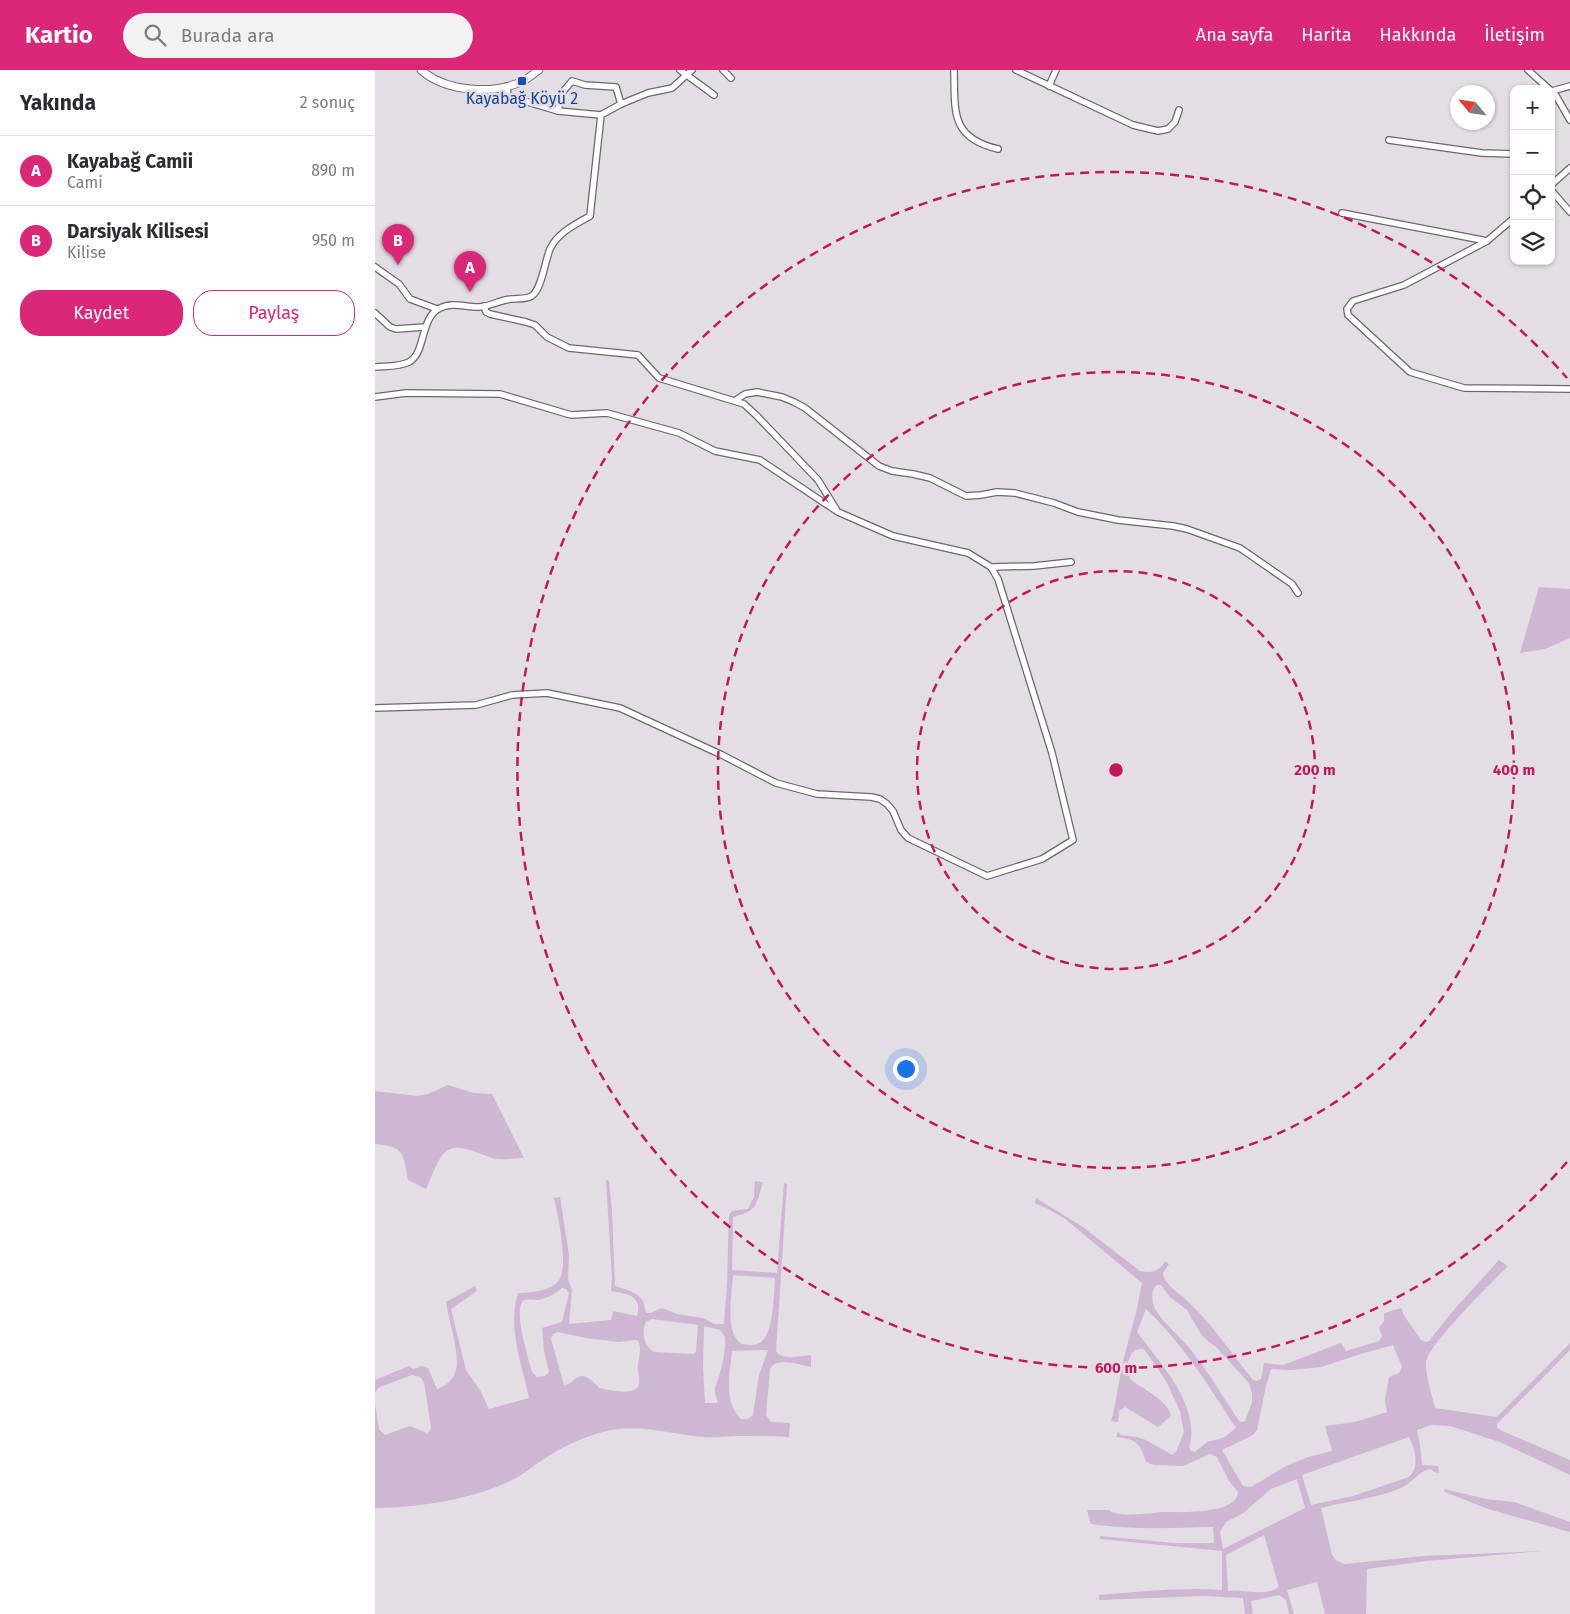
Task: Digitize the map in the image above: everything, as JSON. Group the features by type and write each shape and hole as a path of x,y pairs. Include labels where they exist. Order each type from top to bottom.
{"street":[{"path":"421,70 447,84 474,89 498,89 522,81 539,70"},
{"path":"680,70 714,95"},
{"path":"507,86 508,96 558,111 601,115 648,93 672,88 692,70"},
{"path":"723,70 731,78"},
{"path":"954,70 957,117 962,128 970,138 983,145 998,149"},
{"path":"1016,70 1133,125 1163,130 1172,126 1179,110"},
{"path":"1049,86 1056,70"},
{"path":"1528,70 1545,85"},
{"path":"558,111 561,94 572,81 585,85 615,87 621,104"},
{"path":"1555,89 1570,86"},
{"path":"1555,94 1570,120"},
{"path":"375,367 410,362 417,352 425,327 437,309 456,305 484,306 500,301 533,296 550,249 555,241 570,228 590,216 601,115"},
{"path":"1389,140 1482,153 1510,154"},
{"path":"1555,181 1570,168"},
{"path":"1555,195 1570,212"},
{"path":"1342,213 1487,241"},
{"path":"1512,220 1487,241 1404,285 1353,301 1347,309 1348,315 1410,372 1464,388 1570,389"},
{"path":"375,267 399,284 410,299 437,309"},
{"path":"484,306 486,312 490,314 535,325 547,337 569,348 638,355 659,378 744,404 757,415 817,480 838,512"},
{"path":"375,313 390,327 396,329 425,327"},
{"path":"736,400 745,394 753,392 788,399 805,408 879,466 891,471 930,478 945,484 962,495 1015,493 1054,503 1078,512 1118,520 1181,527 1223,541 1248,553 1267,566 1292,584 1298,593"},
{"path":"375,397 406,393 500,394 571,415 607,413 679,433 715,451 760,460 838,512 893,536 968,553 991,566 1034,566 1071,562"},
{"path":"375,708 475,705 512,695 547,693 620,708 722,755 776,783 817,794 880,799 893,811 901,830 908,838 987,876 1042,859 1073,840 1049,744 998,579 991,566"}],"shaded area":[{"path":"1539,587 1570,589 1570,638 1545,649 1520,653"},
{"path":"448,1085 474,1093 492,1094 524,1158 497,1159 463,1148 450,1149 439,1160 426,1189 408,1180 401,1153 392,1147 375,1144 375,1091 417,1096 428,1094"},
{"path":"606,1180 609,1181 612,1211 615,1286 638,1295 643,1301 647,1313 662,1308 677,1314 703,1318 714,1324 724,1324 729,1215 732,1211 748,1209 754,1197 755,1181 763,1182 755,1206 741,1215 733,1217 732,1270 777,1273 784,1183 787,1184 776,1351 787,1357 811,1355 811,1367 789,1362 773,1365 770,1369 766,1415 771,1422 790,1423 789,1437 709,1437 631,1428 607,1431 572,1443 548,1456 516,1478 484,1492 428,1504 375,1508 375,1404 379,1429 385,1435 410,1426 427,1433 431,1427 424,1382 420,1377 412,1375 380,1387 375,1392 375,1380 409,1366 413,1369 422,1366 428,1368 437,1389 446,1385 451,1380 457,1366 457,1358 446,1302 475,1286 477,1291 451,1309 466,1370 480,1390 489,1409 529,1398 517,1346 514,1319 515,1306 518,1293 535,1292 551,1287 559,1280 562,1273 562,1240 554,1198 560,1197 569,1255 568,1279 572,1290 569,1324 611,1320 613,1311 637,1316 638,1304 636,1300 628,1295 611,1291 612,1278","holes":["733,1275 775,1278 771,1321 769,1330 761,1342 752,1345 742,1344 736,1339 731,1322","562,1288 566,1289 569,1293 562,1322 542,1328 544,1351 549,1372 545,1376 537,1377 532,1372 522,1333 520,1321 521,1304 525,1300 541,1299","652,1319 698,1325 696,1352 693,1354 654,1352 646,1343 644,1326 646,1322","704,1326 720,1330 725,1337 725,1350 715,1387 718,1403 705,1403 703,1366","558,1332 619,1342 638,1341 640,1350 639,1384 637,1388 628,1392 603,1389 584,1376 578,1377 569,1384 564,1385 551,1339 553,1334","768,1350 759,1375 753,1415 748,1419 741,1419 735,1412 730,1396 729,1378 732,1351"]},
{"path":"1036,1198 1083,1227 1140,1271 1155,1271 1165,1261 1169,1264 1163,1273 1165,1280 1194,1308 1253,1380 1257,1381 1261,1379 1264,1363 1283,1365 1341,1343 1346,1351 1379,1341 1382,1336 1379,1328 1384,1321 1384,1313 1402,1308 1403,1314 1421,1340 1429,1341 1499,1260 1508,1266 1462,1313 1430,1353 1426,1367 1435,1408 1497,1417 1570,1343 1570,1350 1497,1424 1497,1427 1570,1460 1570,1475 1500,1442 1450,1426 1431,1425 1417,1430 1422,1465 1438,1466 1439,1473 1430,1469 1426,1470 1405,1486 1391,1492 1321,1508 1332,1555 1336,1560 1344,1564 1424,1556 1543,1551 1426,1561 1367,1569 1366,1614 1325,1614 1317,1582 1287,1590 1294,1614 1289,1614 1286,1600 1279,1595 1251,1601 1253,1614 1245,1614 1243,1598 1203,1596 1099,1600 1099,1595 1175,1589 1222,1590 1222,1551 1100,1539 1100,1536 1174,1543 1214,1543 1213,1527 1137,1528 1091,1524 1087,1510 1109,1510 1119,1514 1206,1511 1228,1505 1235,1499 1238,1492 1229,1481 1217,1457 1210,1454 1183,1466 1154,1465 1146,1462 1142,1450 1136,1443 1128,1439 1116,1437 1118,1432 1121,1435 1137,1437 1172,1455 1176,1452 1184,1432 1180,1411 1166,1381 1144,1349 1138,1349 1131,1355 1128,1365 1129,1376 1131,1380 1160,1400 1169,1410 1171,1416 1158,1427 1125,1407 1119,1411 1118,1422 1111,1421 1142,1283 1064,1218 1035,1203","holes":["1161,1285 1170,1297 1187,1310 1202,1336 1217,1348 1249,1383 1252,1403 1245,1421 1239,1421 1198,1359 1155,1309 1152,1300 1155,1287","1146,1309 1184,1351 1236,1428 1223,1438 1207,1442 1195,1452 1191,1451 1189,1448 1191,1433 1190,1417 1177,1386 1137,1332","1393,1345 1402,1367 1399,1373 1389,1377 1385,1400 1387,1412 1355,1422 1325,1426 1332,1451 1308,1457 1286,1466 1251,1487 1243,1486 1222,1450 1253,1435 1257,1430 1271,1369 1291,1370 1321,1367","1409,1437 1415,1452 1414,1468 1409,1477 1353,1496 1311,1505 1302,1475","1297,1479 1305,1508 1223,1549 1220,1532 1226,1522 1242,1514 1271,1489","1264,1535 1278,1587 1267,1592 1228,1591 1226,1555"]},
{"path":"1444,1489 1486,1499 1514,1502 1570,1522 1570,1532 1488,1509 1445,1492"}],"place":[{"name":"Kayabağ Köyü 2","path":"522,81"},
{"name":"Darsiyak Kilisesi","path":"398,265"},
{"name":"Kayabağ Camii","path":"470,292"}]}
